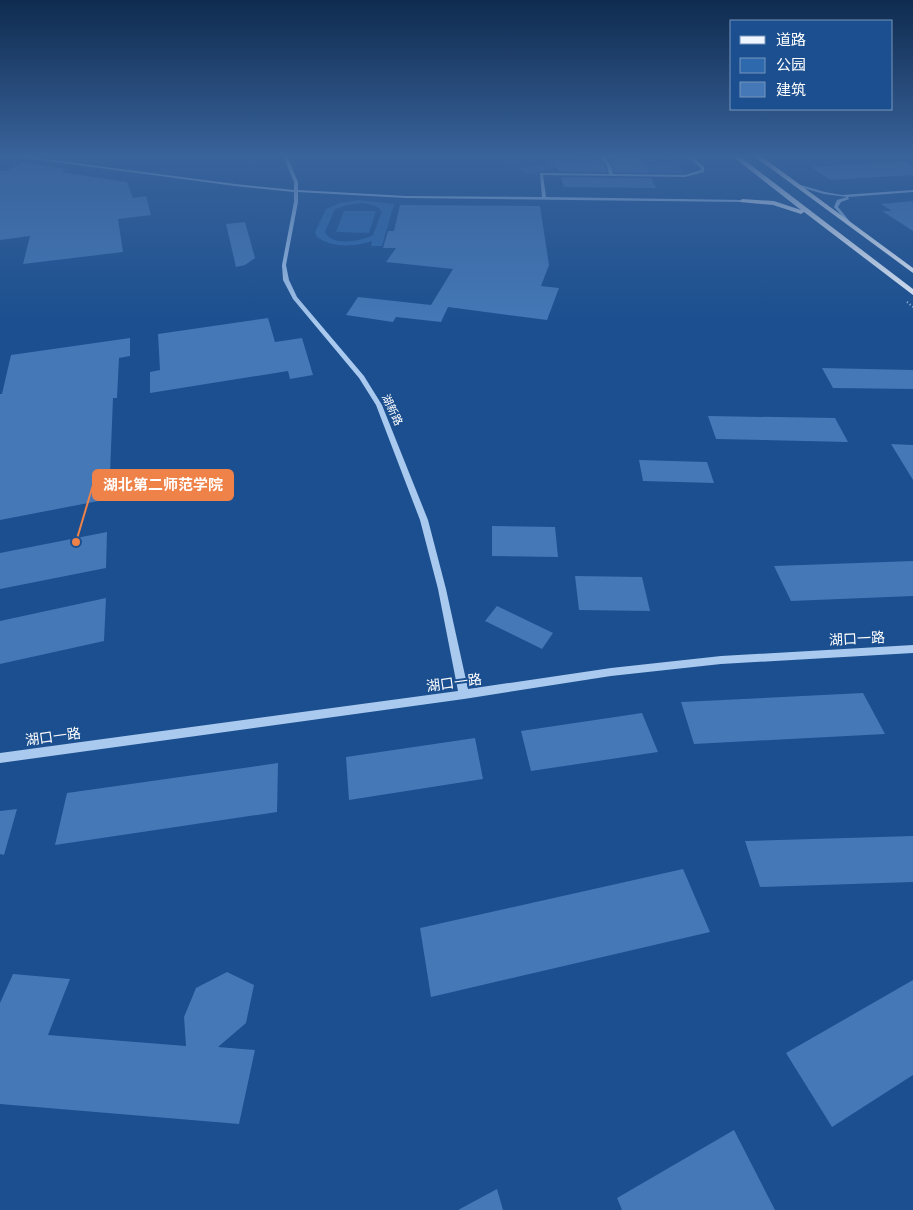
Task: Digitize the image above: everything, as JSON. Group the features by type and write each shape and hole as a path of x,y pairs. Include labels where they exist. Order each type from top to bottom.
{"main road":[{"path":"799,212 818,220"},
{"path":"808,212 913,293"},
{"path":"834,212 913,271"}],"street":[{"name":"湖新路","path":"293,212 284,265 286,280 295,298 362,377 379,405 408,476 430,542 464,695"},
{"path":"840,212 849,223"},
{"name":"湖口一路","path":"0,758 464,695 611,672 721,660 913,649"}],"path":[{"path":"908,303 913,307"}],"green space":[{"path":"324,212 333,212 325,232 334,240 355,241 373,235 381,212 392,212 382,246 371,246 372,241 351,245 336,245 323,241 317,237 315,232"},
{"path":"343,212 376,212 369,233 336,232"}],"building":[{"path":"0,212 150,212 151,215 118,219 123,252 23,264 30,236 0,240"},
{"path":"398,212 541,212 549,265 541,286 559,288 547,320 448,307 441,322 396,317 393,322 346,315 358,297 431,305 453,269 386,262 396,248 383,248 388,231 394,231"},
{"path":"884,212 913,212 913,231"},
{"path":"245,222 255,258 245,265 236,267 226,224"},
{"path":"268,318 275,342 302,338 313,375 290,379 288,371 150,393 150,372 160,370 158,334"},
{"path":"130,338 130,356 119,358 117,398 113,398 109,499 0,520 0,394 2,394 11,355"},
{"path":"822,368 913,370 913,389 833,388"},
{"path":"708,416 835,418 848,442 716,439"},
{"path":"891,444 913,445 913,480"},
{"path":"639,460 707,462 714,483 643,481"},
{"path":"492,526 555,527 558,557 492,556"},
{"path":"107,532 106,568 0,589 0,553"},
{"path":"913,561 913,596 791,601 774,566"},
{"path":"575,576 642,577 650,611 579,610"},
{"path":"106,598 104,641 0,664 0,621"},
{"path":"497,606 553,633 542,649 485,621"},
{"path":"863,693 885,734 694,744 681,702"},
{"path":"642,713 658,752 531,771 521,731"},
{"path":"475,738 483,779 349,800 346,757"},
{"path":"278,763 277,812 55,845 67,793"},
{"path":"17,809 4,855 0,854 0,811"},
{"path":"913,836 913,882 760,887 745,841"},
{"path":"683,869 710,932 431,997 420,928"},
{"path":"227,972 254,985 246,1023 218,1047 255,1050 239,1124 0,1104 0,1003 13,974 70,979 48,1035 186,1046 184,1017 196,988"},
{"path":"913,980 913,1075 832,1127 786,1053"},
{"path":"734,1130 775,1210 622,1210 617,1198"},
{"path":"497,1189 503,1210 458,1210"}],"place":[{"name":"湖北第二师范学院","path":"76,542"}]}
